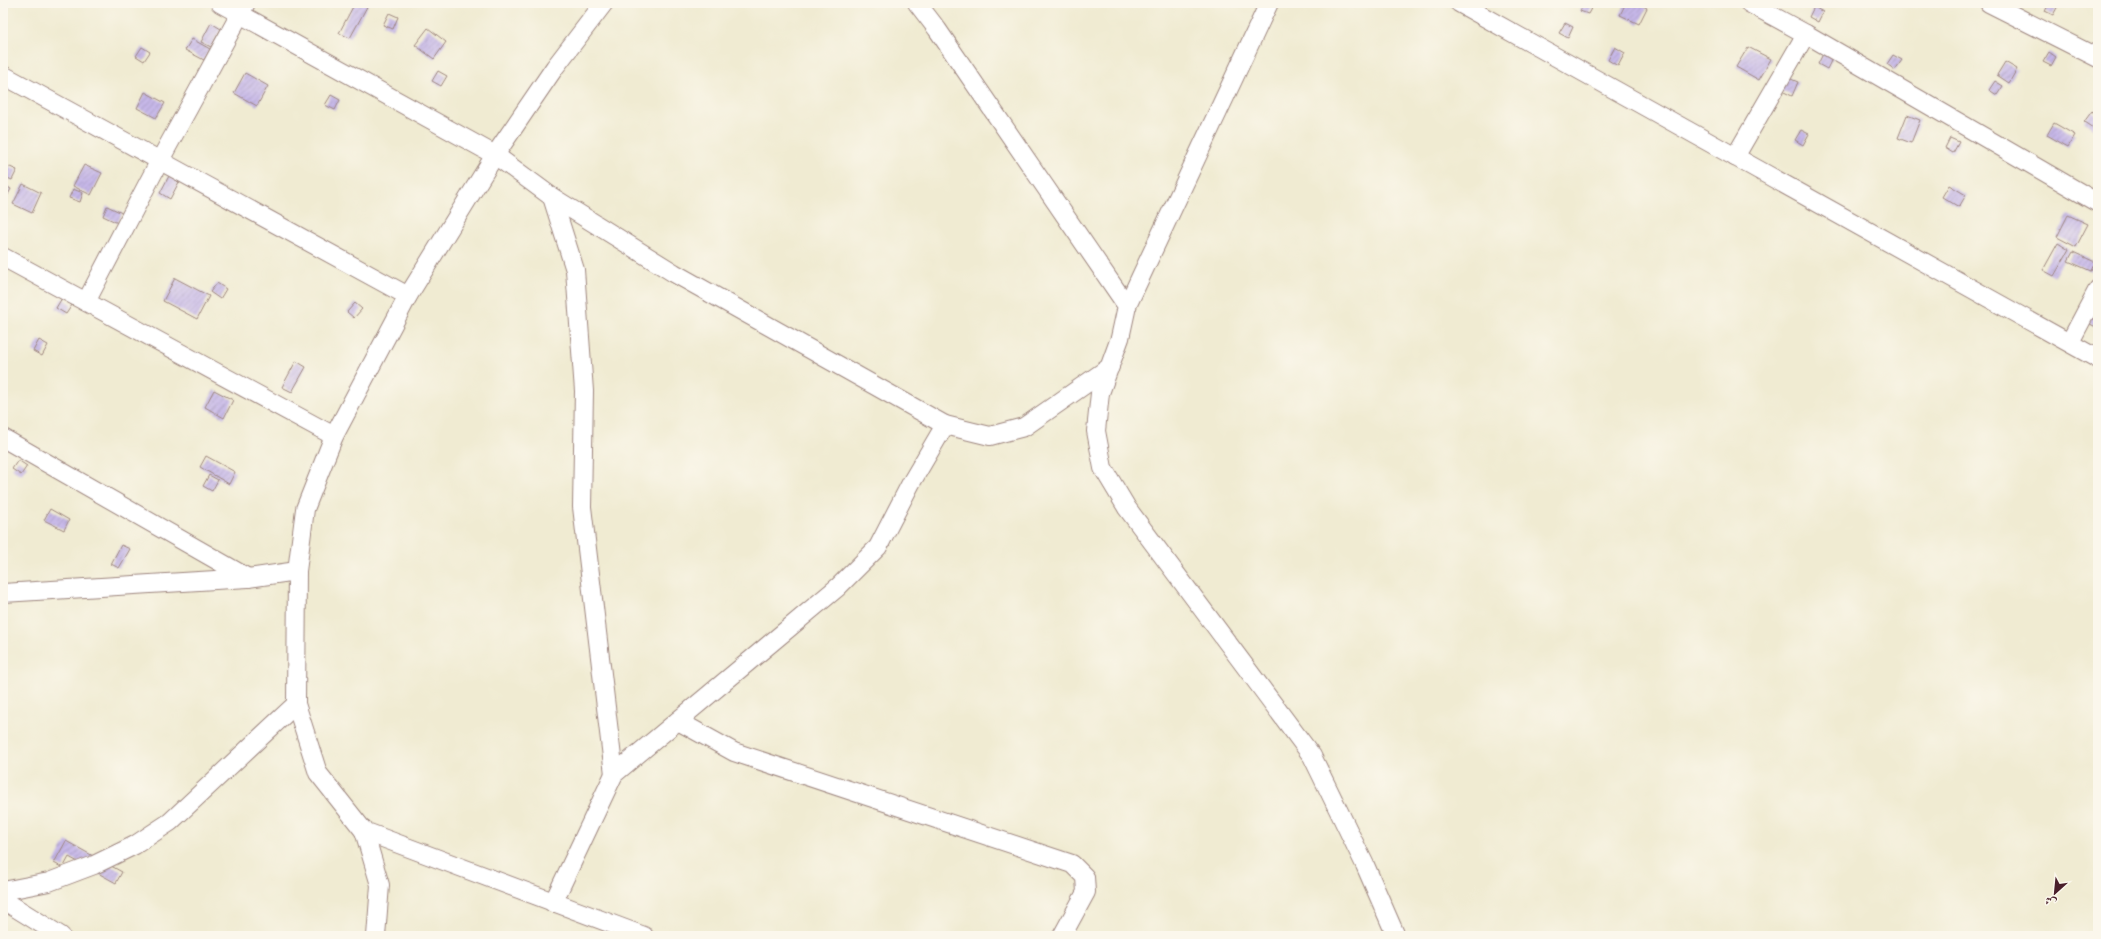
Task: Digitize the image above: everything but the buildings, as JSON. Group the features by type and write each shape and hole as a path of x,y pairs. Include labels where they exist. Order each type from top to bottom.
{"street":[{"path":"220,3 242,8 495,155 552,197 674,273 945,425 990,436 1024,427 1110,366"},
{"path":"376,936 380,885 364,831 318,773 296,704 297,571 305,509 334,436 408,296 495,155 555,67 604,3"},
{"path":"917,3 937,29 1127,306"},
{"path":"1269,3 1127,306 1120,338 1100,393 1096,431 1103,468 1127,508 1312,756 1365,865 1396,936"},
{"path":"1459,3 1735,158 2070,342 2098,359"},
{"path":"1749,3 1806,34 2098,204"},
{"path":"1989,3 2098,58"},
{"path":"86,302 242,8"},
{"path":"1735,158 1806,34"},
{"path":"3,76 408,296"},
{"path":"552,197 575,270 584,391 582,507 614,774"},
{"path":"4,260 86,302 334,436"},
{"path":"2070,342 2098,289"},
{"path":"553,903 614,774 838,587 878,547 911,483 945,425"},
{"path":"3,438 248,578"},
{"path":"3,593 248,578 297,571"},
{"path":"3,891 49,882 94,865 135,845 170,822 296,704"},
{"path":"678,721 734,752 1072,864 1085,877 1086,892 1062,936"},
{"path":"364,831 644,936"},
{"path":"3,900 61,936"}]}
